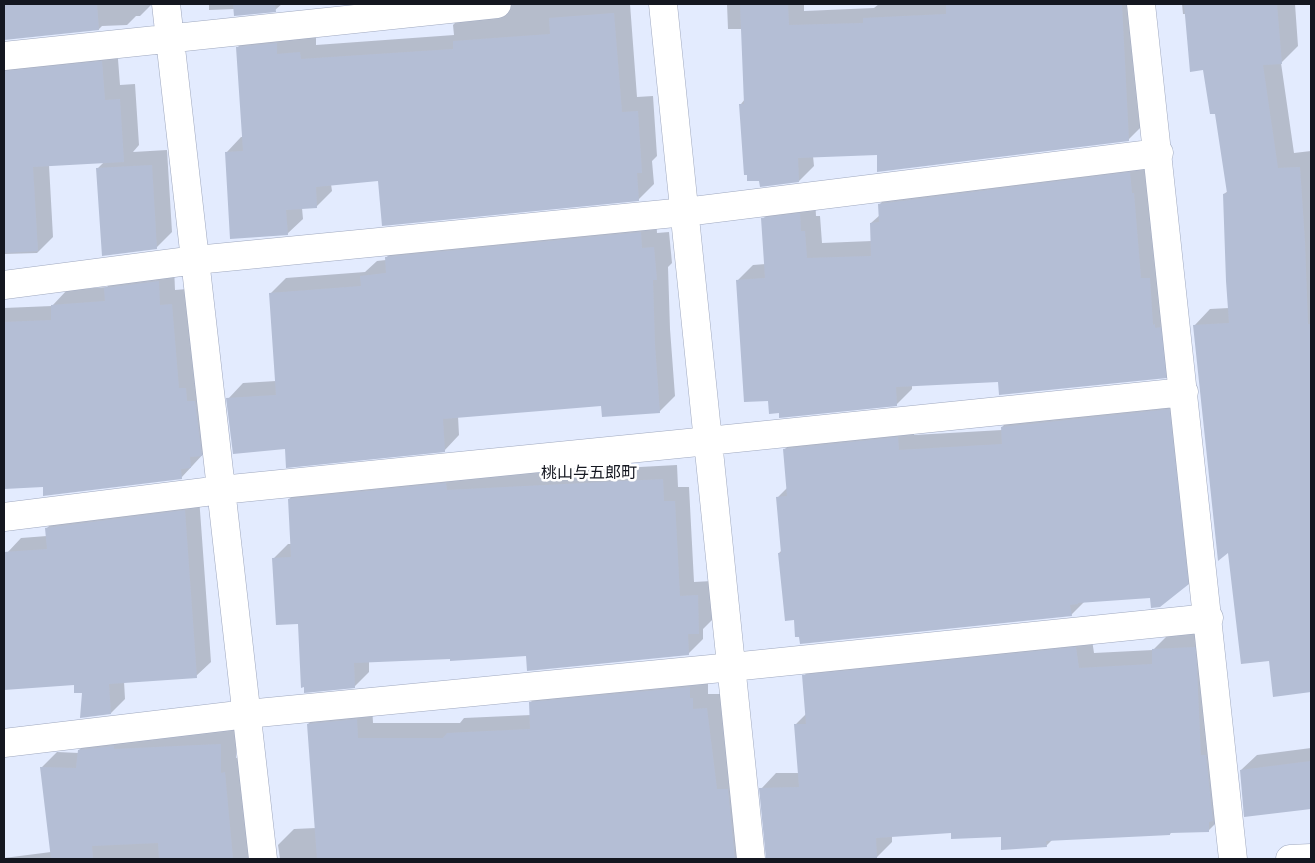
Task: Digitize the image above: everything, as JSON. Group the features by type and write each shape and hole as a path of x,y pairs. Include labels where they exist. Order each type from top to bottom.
{"street":[{"path":"166,4 263,859"},
{"path":"4,56 497,4"},
{"path":"663,4 752,859"},
{"path":"1141,4 1159,153 1233,859"},
{"path":"4,285 196,260 684,212 1159,153"},
{"path":"4,517 222,490 708,442 1184,392"},
{"path":"4,743 247,714 1209,618"},
{"path":"1290,859 1311,858"}],"building":[{"path":"4,4 97,4 99,30 4,40"},
{"path":"233,4 275,4 276,12 234,16"},
{"path":"740,4 788,4 789,25 863,23 863,18 946,14 946,4 1122,4 1129,141 877,172 877,155 798,158 799,182 760,187 759,181 747,181 747,175 744,175 739,104 744,104"},
{"path":"1184,4 1277,4 1282,64 1263,65 1278,168 1300,167 1308,324 1311,324 1311,692 1273,697 1269,661 1241,664 1228,553 1218,561 1193,325 1229,323 1223,194 1227,193 1215,114 1210,114 1203,70 1190,72"},
{"path":"614,13 622,112 638,111 642,173 637,173 639,201 382,226 378,181 316,187 317,208 286,210 288,235 230,239 225,152 243,151 236,47 277,43 277,54 300,52 301,59 453,49 453,41 550,34 549,18"},
{"path":"102,61 105,100 120,99 124,162 33,167 38,251 4,253 4,71"},
{"path":"152,165 157,249 102,256 96,168"},
{"path":"1130,172 1132,193 1134,193 1141,278 1150,278 1153,325 1155,324 1155,328 1162,327 1167,378 999,395 998,382 896,387 897,406 779,418 779,413 769,414 768,401 744,402 736,280 765,278 761,218 800,213 801,231 805,231 807,258 871,256 870,223 879,222 878,204"},
{"path":"641,232 642,248 654,247 657,280 653,280 655,345 660,413 602,417 601,406 443,419 445,452 286,468 285,449 233,454 226,398 276,395 269,293 361,286 360,276 386,273 385,257"},
{"path":"159,281 160,305 172,304 179,388 186,388 187,401 195,401 202,456 190,457 191,468 181,469 182,479 43,496 43,487 4,489 4,322 51,320 51,305 105,301 104,288"},
{"path":"1170,409 1189,584 1160,607 1151,608 1150,598 1078,603 1070,605 1072,616 800,644 799,637 795,637 794,620 785,621 778,553 781,553 776,497 787,496 783,449 898,437 899,450 1002,444 1001,427"},
{"path":"663,479 664,501 675,501 680,596 698,595 699,634 688,634 689,655 527,671 526,656 450,661 450,659 354,663 355,688 304,693 304,687 301,688 298,624 276,625 272,558 291,557 288,499 446,483 447,490"},
{"path":"185,510 197,678 109,684 111,714 80,718 82,693 74,693 74,685 4,690 4,552 47,549 45,528"},
{"path":"1076,647 1079,668 1152,664 1152,649 1196,647 1201,755 1206,755 1213,821 1209,822 1209,832 1046,841 1047,847 1001,850 1001,837 951,839 951,833 876,838 877,858 766,859 759,788 799,787 794,724 806,724 802,675"},
{"path":"690,687 693,709 707,708 717,789 728,789 735,859 317,859 307,724 357,719 358,738 443,738 447,733 530,729 529,702"},
{"path":"221,744 221,773 225,772 233,859 159,859 158,843 92,846 93,859 51,859 40,767 76,768 78,750 114,746 114,749"},
{"path":"1311,761 1311,809 1244,817 1240,770"}],"district":[{"name":"桃山与五郎町","path":"589,474"}]}
